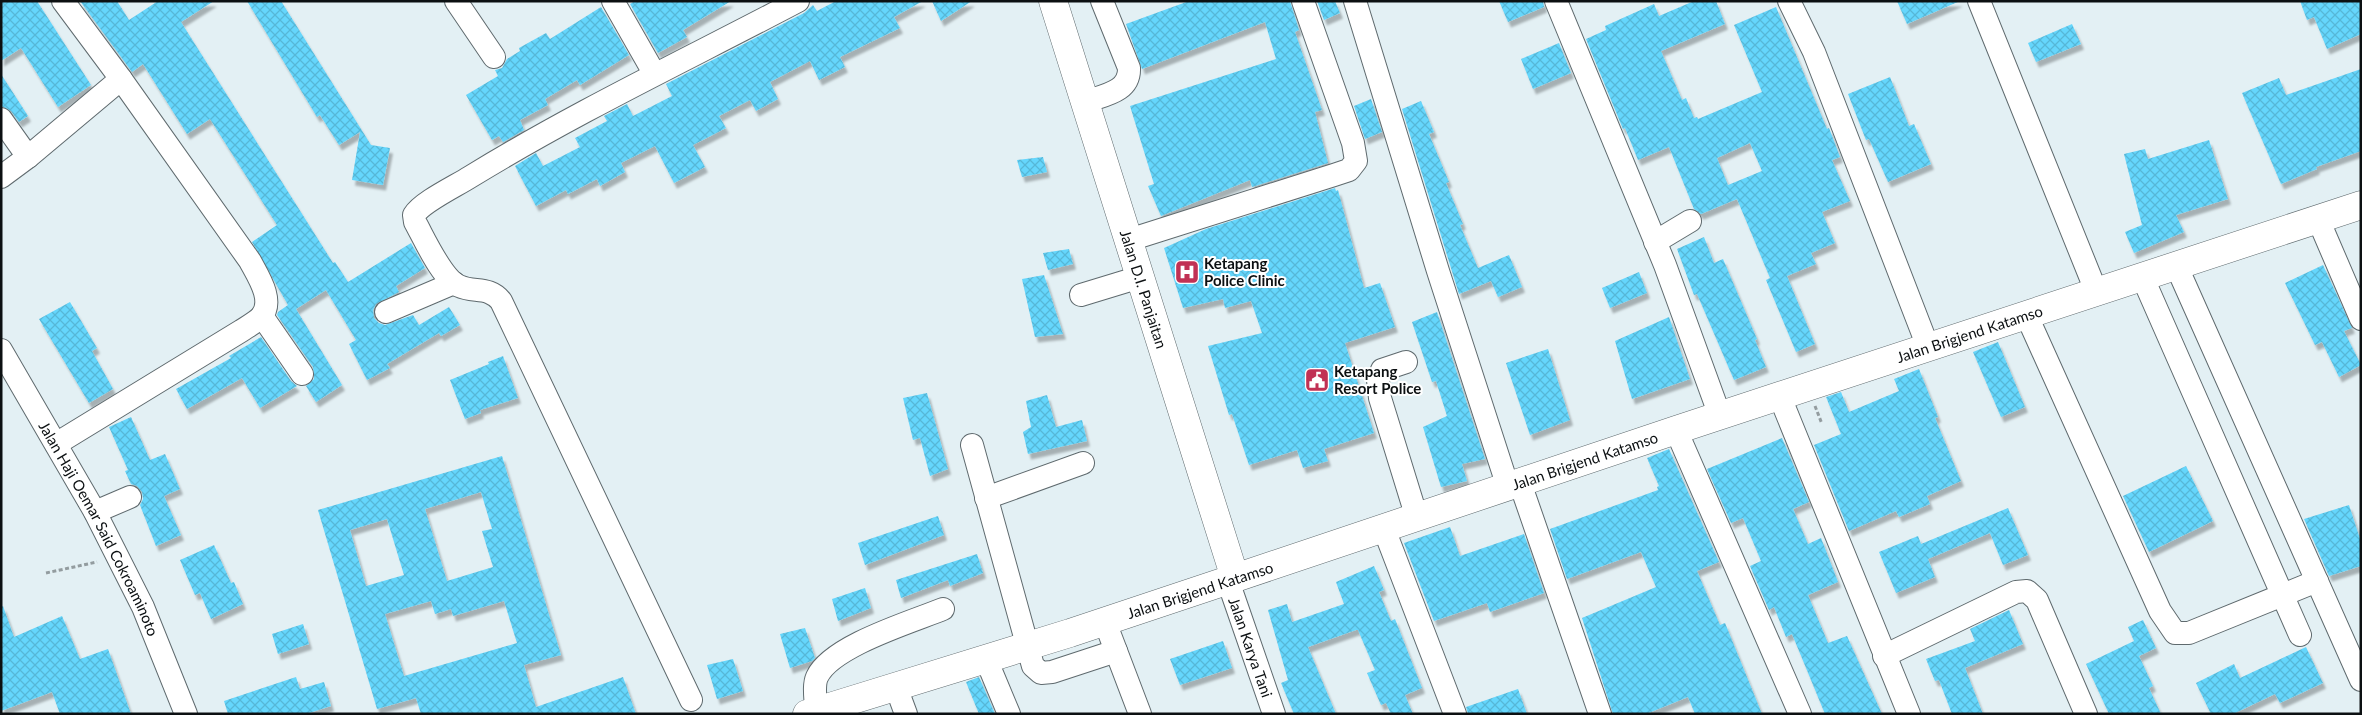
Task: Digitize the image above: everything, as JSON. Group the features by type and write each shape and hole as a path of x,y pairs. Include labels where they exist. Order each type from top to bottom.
{"main road":[{"name":"Jalan D.I. Panjaitan","path":"1053,1 1129,240 1232,579"},
{"name":"Jalan Brigjend Katamso","path":"811,712 1105,622 1676,430 2361,204"}],"street":[{"path":"56,444 262,316 266,306 262,282 250,262 121,79 63,1"},
{"path":"456,1 494,57"},
{"path":"613,1 654,73"},
{"path":"695,709 502,301 496,294 489,291 465,288 454,283 438,262 415,222 414,215 417,210 527,142 654,73 798,1"},
{"path":"1085,102 1124,86 1129,78 1129,68 1102,1"},
{"path":"1129,240 1349,170 1356,161 1353,143 1303,1"},
{"path":"1355,1 1438,271 1514,485 1600,714"},
{"path":"1556,1 1655,242 1720,416"},
{"path":"1789,1 1814,52 1928,347"},
{"path":"1979,1 2096,291"},
{"path":"1,177 28,157 121,79"},
{"path":"1,119 28,157"},
{"path":"2318,219 2361,319"},
{"path":"1655,242 1690,222"},
{"path":"2176,265 2361,680"},
{"path":"2142,276 2300,635"},
{"path":"1080,295 1140,277"},
{"path":"386,312 454,283"},
{"path":"2026,314 2160,611 2175,633 2189,633 2317,581"},
{"path":"262,316 302,374"},
{"name":"Jalan Haji Oemar Said Cokroaminoto","path":"1,350 95,512 118,557 143,608 186,714"},
{"path":"1406,362 1382,370 1378,380 1380,398 1417,518"},
{"path":"1780,397 1909,714"},
{"path":"1676,430 1800,714"},
{"path":"972,444 1033,666 1041,673 1052,672 1116,650"},
{"path":"986,498 1083,463"},
{"path":"95,512 130,497"},
{"path":"1384,529 1455,714"},
{"name":"Jalan Karya Tani","path":"1232,579 1274,714"},
{"path":"1884,656 2016,592 2027,591 2037,600 2086,714"},
{"path":"811,712 815,679 822,667 841,651 943,609"},
{"path":"1105,622 1140,714"},
{"path":"986,659 1009,714"},
{"path":"896,687 906,714"}],"path":[{"path":"46,573 118,557"}],"building":[{"path":"1,1 37,1 91,85 58,107 21,48 1,61"},
{"path":"80,1 117,1 129,20 158,1 214,1 181,22 333,263 335,262 348,282 411,243 425,268 396,286 399,292 376,304 373,310 374,318 379,323 385,325 413,315 419,325 449,307 460,325 441,336 439,333 387,364 390,368 367,380 349,344 356,340 326,290 296,309 342,385 316,402 306,386 314,379 313,367 277,315 278,312 288,305 252,242 277,225 210,119 187,134 143,64 132,72"},
{"path":"247,1 281,1 371,145 390,148 383,185 352,180 360,132 339,145 320,115 317,117"},
{"path":"635,1 731,1 683,30 687,37 658,53 630,4"},
{"path":"836,1 923,1 894,17 900,28 840,57 845,67 819,80 810,61 770,82 778,99 756,111 750,100 719,116 726,128 693,145 705,167 674,183 655,146 621,163 625,172 600,186 597,179 568,194 566,190 536,206 515,166 536,153 543,166 580,147 575,138 607,121 604,116 627,104 633,116 672,96 666,84 804,13 813,5 817,11"},
{"path":"932,1 972,1 941,21"},
{"path":"1189,1 1290,1 1299,30 1295,32 1322,110 1315,112 1328,163 1252,187 1250,180 1161,216 1148,186 1154,184 1130,106 1276,59 1265,22 1142,69 1126,24"},
{"path":"1317,1 1335,1 1340,13 1324,20"},
{"path":"1499,1 1543,1 1544,7 1508,22"},
{"path":"1694,1 1716,1 1725,24 1661,51 1682,100 1686,98 1694,118 1697,117 1698,119 1762,92 1734,25 1776,7 1827,129 1829,128 1840,157 1832,160 1850,201 1822,212 1835,243 1811,253 1816,264 1787,276 1815,344 1796,352 1766,280 1770,278 1737,199 1701,214 1694,209 1669,147 1638,160 1625,128 1623,129 1586,39 1606,30 1605,26 1654,4 1659,16","holes":["1750,143 1762,171 1728,185 1717,158"]},
{"path":"1897,1 1960,1 1907,24"},
{"path":"2300,1 2361,1 2361,34 2327,49 2314,17 2307,20"},
{"path":"601,7 629,55 580,85 577,80 545,99 548,105 520,120 524,130 503,142 499,136 492,140 466,95 498,76 495,70 502,68 507,59 520,51 519,48 546,33 550,39"},
{"path":"2072,24 2081,44 2036,62 2028,43"},
{"path":"1559,43 1571,73 1533,89 1521,59"},
{"path":"2361,69 2361,151 2316,167 2317,169 2281,184 2242,93 2279,78 2286,95"},
{"path":"1,74 28,116 19,122 11,111 1,106"},
{"path":"1890,77 1909,126 1914,124 1931,164 1888,182 1869,139 1866,140 1848,94"},
{"path":"1371,99 1382,132 1365,139 1354,106"},
{"path":"1421,101 1434,132 1429,134 1449,182 1446,183 1463,224 1460,225 1478,268 1509,255 1522,287 1498,297 1491,281 1459,294 1402,109"},
{"path":"2209,140 2228,199 2176,215 2184,232 2134,253 2125,232 2142,225 2124,154 2145,149 2148,159"},
{"path":"1043,157 1047,172 1022,177 1017,160"},
{"path":"1335,188 1336,191 1338,190 1364,288 1380,283 1395,327 1345,343 1374,433 1324,449 1328,461 1303,468 1297,450 1249,465 1232,414 1229,415 1208,346 1262,333 1251,301 1225,308 1223,299 1183,308 1164,248 1206,229"},
{"path":"1704,237 1714,263 1723,259 1757,339 1755,340 1766,367 1734,380 1697,294 1694,295 1677,249"},
{"path":"1069,249 1073,264 1048,270 1043,253"},
{"path":"2323,265 2352,328 2344,331 2361,365 2339,377 2322,342 2315,345 2285,283"},
{"path":"1639,272 1647,293 1610,308 1602,288"},
{"path":"1044,275 1063,334 1035,337 1022,279"},
{"path":"70,302 97,348 92,351 113,389 89,403 39,319"},
{"path":"1437,312 1485,459 1462,464 1467,481 1441,487 1423,427 1447,416 1436,381 1432,382 1412,322"},
{"path":"1669,317 1690,379 1632,399 1615,341"},
{"path":"261,337 291,381 297,386 260,408 242,378 187,409 176,389 231,358 229,356"},
{"path":"1998,342 2025,407 2001,417 1973,352"},
{"path":"1548,349 1570,420 1530,435 1506,363"},
{"path":"503,356 518,398 480,410 481,413 465,419 450,380 489,364 488,362"},
{"path":"1919,369 1938,417 1935,418 1961,481 1927,496 1930,504 1899,517 1896,511 1849,531 1814,445 1841,434 1826,397 1841,392 1849,412 1899,391 1894,379"},
{"path":"927,393 948,469 930,476 920,438 913,440 903,398"},
{"path":"1047,395 1056,427 1082,420 1087,441 1028,454 1023,432 1031,427 1026,401"},
{"path":"131,417 150,460 165,454 180,489 164,496 181,535 156,546 140,505 143,499 142,492 137,486 131,484 125,471 128,470 109,427"},
{"path":"1782,438 1809,502 1793,509 1808,544 1821,538 1838,582 1808,595 1828,643 1847,636 1882,714 1825,714 1792,634 1786,637 1774,607 1769,610 1750,566 1761,561 1743,518 1731,523 1707,469"},
{"path":"1669,449 1719,562 1697,571 1720,625 1725,623 1762,714 1695,714 1688,697 1646,714 1613,714 1582,618 1656,587 1641,552 1567,579 1550,529 1658,490 1657,487 1659,486 1647,458"},
{"path":"502,456 561,655 524,665 536,707 623,677 636,714 421,714 416,698 377,709 318,510","holes":["481,492 492,529 482,531 493,567 447,581 425,509","387,519 404,575 366,586 350,530","431,601 435,614 451,609 453,616 504,601 517,643 404,676 385,614"]},
{"path":"2186,466 2213,521 2149,552 2123,496"},
{"path":"2349,505 2361,542 2361,566 2329,576 2304,519"},
{"path":"2008,508 2028,555 2003,565 1990,533 1928,559 1935,577 1896,593 1879,552 1918,536 1921,544"},
{"path":"938,516 944,535 865,565 858,543"},
{"path":"1450,527 1460,556 1524,534 1544,593 1490,612 1487,603 1434,621 1404,543"},
{"path":"214,545 231,583 234,582 243,604 211,619 200,593 195,595 180,560"},
{"path":"977,554 983,573 950,586 948,580 901,598 896,580"},
{"path":"1374,566 1384,590 1379,592 1391,621 1395,619 1422,688 1405,695 1413,714 1391,714 1386,703 1381,705 1367,673 1375,670 1358,630 1356,630 1308,647 1336,714 1294,714 1281,683 1288,680 1268,610 1287,604 1292,622 1344,604 1336,582"},
{"path":"865,588 871,608 838,621 832,599"},
{"path":"3,606 14,637 62,616 80,659 108,649 131,714 60,714 52,692 1,711 1,607"},
{"path":"2009,610 2023,644 1965,668 1983,714 1952,714 1939,680 1935,681 1926,659 1975,641 1970,629"},
{"path":"2143,620 2156,648 2139,656 2153,686 2149,688 2161,714 2109,714 2086,664 2134,641 2128,627"},
{"path":"303,624 309,644 278,654 272,634"},
{"path":"805,628 815,658 812,661 790,668 780,634"},
{"path":"1223,641 1232,668 1180,685 1170,659"},
{"path":"2306,647 2323,683 2280,703 2275,694 2233,714 2211,714 2196,683 2234,664 2240,678"},
{"path":"733,659 743,691 717,699 707,665"},
{"path":"296,677 300,689 324,682 331,706 306,714 228,714 224,701"},
{"path":"979,677 995,714 979,714 966,682"},
{"path":"1518,689 1527,714 1468,714 1466,707"}],"place":[{"name":"Ketapang Police Clinic","path":"1187,272"},
{"name":"Ketapang Resort Police","path":"1317,380"}]}
